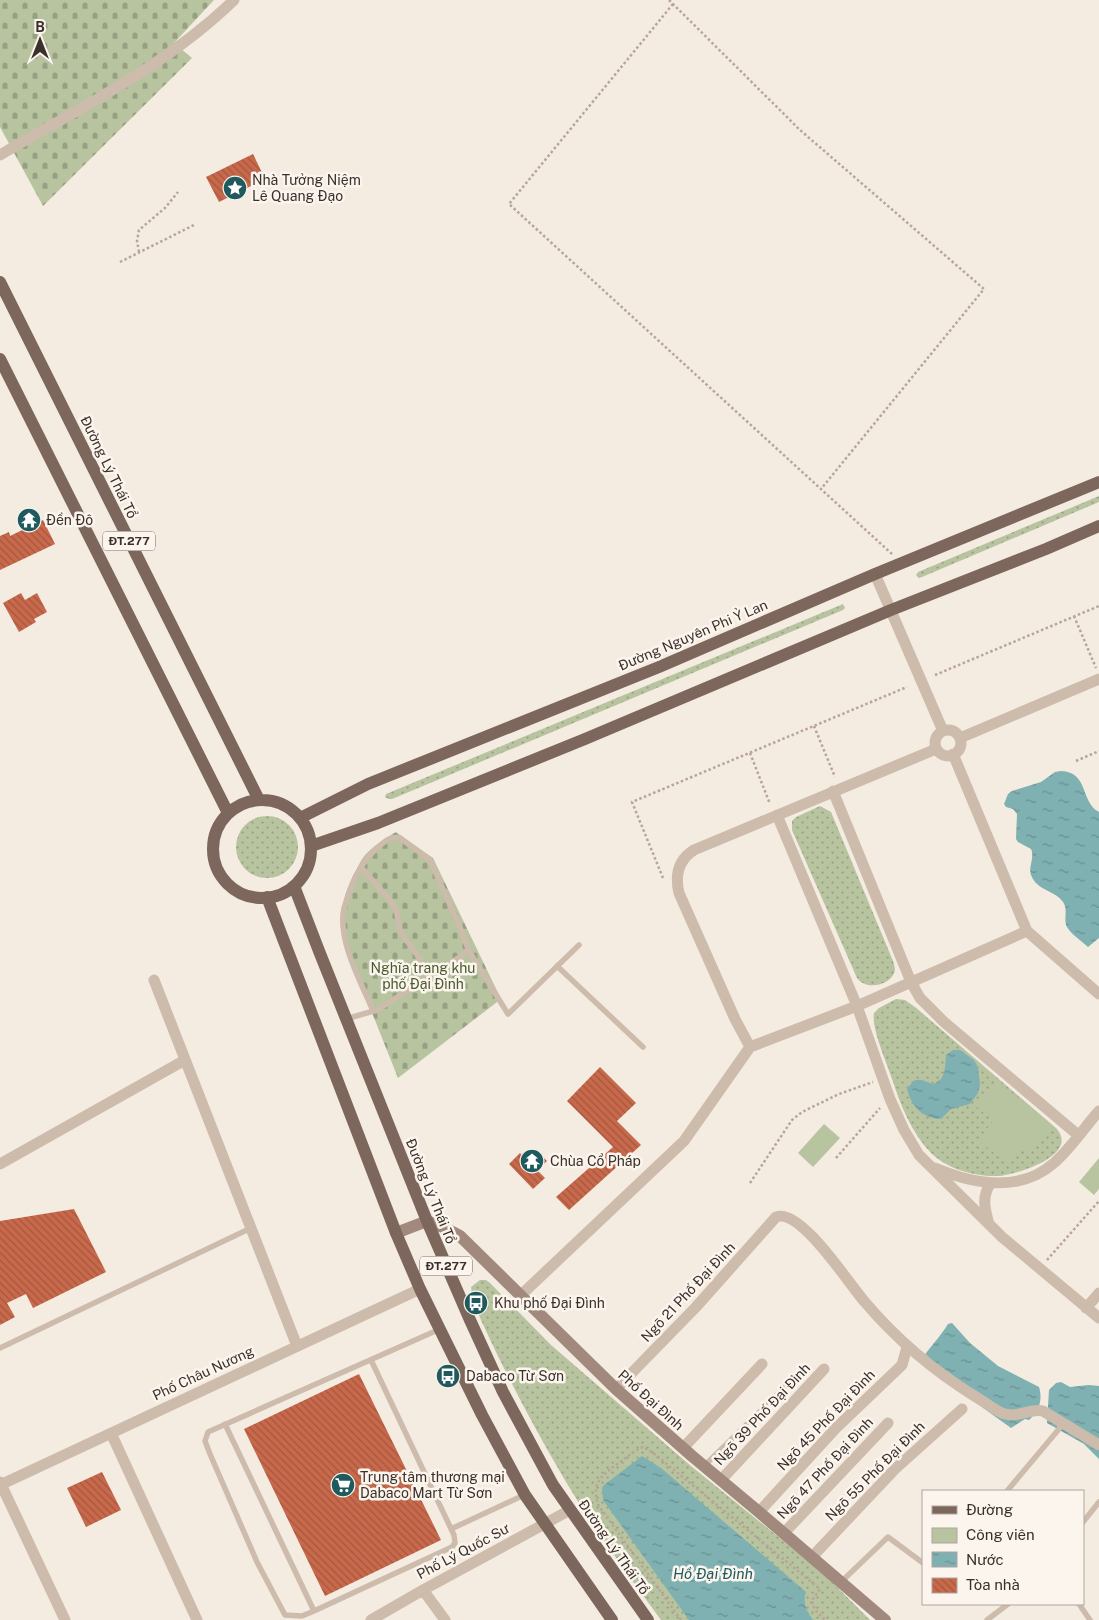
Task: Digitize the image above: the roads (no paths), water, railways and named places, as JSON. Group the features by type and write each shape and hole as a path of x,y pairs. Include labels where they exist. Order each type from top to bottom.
{"main road":[{"name":"Đường Lý Thái Tổ","path":"0,282 259,800"},
{"name":"ĐT.277","path":"0,358 228,813"},
{"name":"Đường Nguyên Phi Ỷ Lan","path":"300,818 368,784 659,667 875,574 1099,482"},
{"path":"311,846 378,823 586,739 890,610 1099,526"},
{"path":"259,800 278,802 293,811 300,818 309,834 311,846 308,866 305,873 294,886 282,894 267,897 247,895 237,891 226,882 217,869 213,849 213,839 216,830 228,813 242,804 259,800"},
{"name":"Đường Lý Thái Tổ","path":"294,886 427,1221 503,1392 553,1485 648,1620"},
{"name":"ĐT.277","path":"267,897 396,1233 420,1289 482,1416 525,1495 612,1620"}],"street":[{"path":"0,155 158,63 213,20 234,0"},
{"path":"875,574 943,731"},
{"path":"960,738 1099,679"},
{"path":"951,730 960,738 960,747 953,754 942,755 934,745 936,736 943,731 951,730"},
{"path":"750,1047 679,893 677,877 678,868 682,860 694,850 936,749"},
{"path":"953,754 1027,931 1099,994"},
{"path":"833,791 911,982 920,998 944,1022 1078,1135"},
{"path":"777,815 857,1006 890,1099 911,1142 927,1164 990,1224 1099,1318"},
{"path":"520,1296 684,1141 750,1047 857,1006 1027,931"},
{"path":"154,980 297,1346"},
{"path":"0,1164 186,1060"},
{"path":"927,1164 948,1174 969,1180 991,1183 1016,1182 1030,1178 1053,1164 1099,1111"},
{"path":"990,1224 984,1201 985,1194 991,1183"},
{"name":"Ngõ 21 Phố Đại Đình","path":"616,1390 696,1307 776,1217 781,1215 791,1218 817,1241 864,1301 898,1339 907,1346"},
{"path":"396,1233 427,1221"},
{"name":"Phố Đại Đình","path":"427,1221 460,1236 616,1390 885,1620"},
{"name":"Phố Châu Nương","path":"0,1484 420,1289"},
{"path":"1086,1308 1099,1293"},
{"path":"907,1346 960,1387 1003,1413 1011,1415 1036,1410 1043,1411 1099,1445"},
{"name":"Ngõ 45 Phố Đại Đình","path":"760,1512 836,1428 902,1365 907,1346"},
{"path":"683,1448 762,1364"},
{"name":"Ngõ 39 Phố Đại Đình","path":"721,1480 824,1369"},
{"name":"Ngõ 55 Phố Đại Đình","path":"812,1557 895,1469 962,1409"},
{"name":"Ngõ 47 Phố Đại Đình","path":"784,1533 888,1423"},
{"path":"111,1434 197,1620"},
{"path":"0,1484 65,1620"},
{"name":"Phố Lý Quốc Sư","path":"371,1620 422,1590 570,1510"},
{"path":"422,1590 445,1620"}],"lane":[{"path":"373,1011 347,946 344,935 344,909 352,885 361,867 371,854 387,840 393,838 400,838 427,856 434,866 469,951 508,1014 579,945"},
{"path":"361,867 394,905 398,914 400,931 431,975"},
{"path":"346,1019 373,1011 397,998 469,951"},
{"path":"557,966 643,1047"},
{"path":"0,1348 251,1228"},
{"path":"370,1360 451,1529 455,1545 314,1611 295,1616 285,1615 282,1613 257,1562 205,1441 208,1432 225,1424 440,1329"},
{"path":"704,1466 785,1387"},
{"path":"1008,1490 1064,1423"},
{"path":"225,1424 314,1611"},
{"path":"451,1529 525,1495"},
{"path":"1084,1521 1099,1502"},
{"path":"841,1582 888,1537 922,1562"},
{"path":"987,1620 1007,1605"},
{"path":"1080,1605 1090,1620"}],"water":[{"path":"1061,771 1076,776 1089,802 1099,812 1099,938 1088,947 1066,925 1065,907 1060,898 1037,884 1031,875 1031,849 1016,839 1017,814 1013,809 1006,807 1004,804 1008,794 1012,791 1041,782 1055,772"},
{"path":"953,1050 960,1050 974,1060 978,1067 980,1085 978,1093 970,1104 951,1109 941,1119 929,1117 914,1105 907,1088 915,1080 922,1080 933,1084 937,1082 943,1076 946,1055"},
{"path":"952,1323 970,1343 998,1366 1039,1387 1041,1396 1039,1405 1029,1420 1025,1419 1011,1428 943,1379 921,1360 948,1324"},
{"path":"1061,1382 1070,1387 1099,1386 1099,1459 1084,1444 1047,1423 1049,1390 1056,1383"},
{"name":"Hồ Đại Đình","path":"642,1456 661,1468 806,1592 806,1607 813,1620 689,1620 603,1500 602,1488 604,1485"}],"place":[{"name":"Nhà Tưởng Niệm Lê Quang Đạo","path":"235,188"},
{"name":"Đền Đô","path":"29,520"},
{"name":"Chùa Cổ Pháp","path":"532,1161"},
{"name":"Khu phố Đại Đình","path":"476,1303"},
{"name":"Dabaco Từ Sơn","path":"448,1376"},
{"name":"Trung tâm thương mại Dabaco Mart Từ Sơn","path":"343,1485"}],"park label":[{"name":"Nghĩa trang khu phố Đại Đình","path":"423,976"}]}
